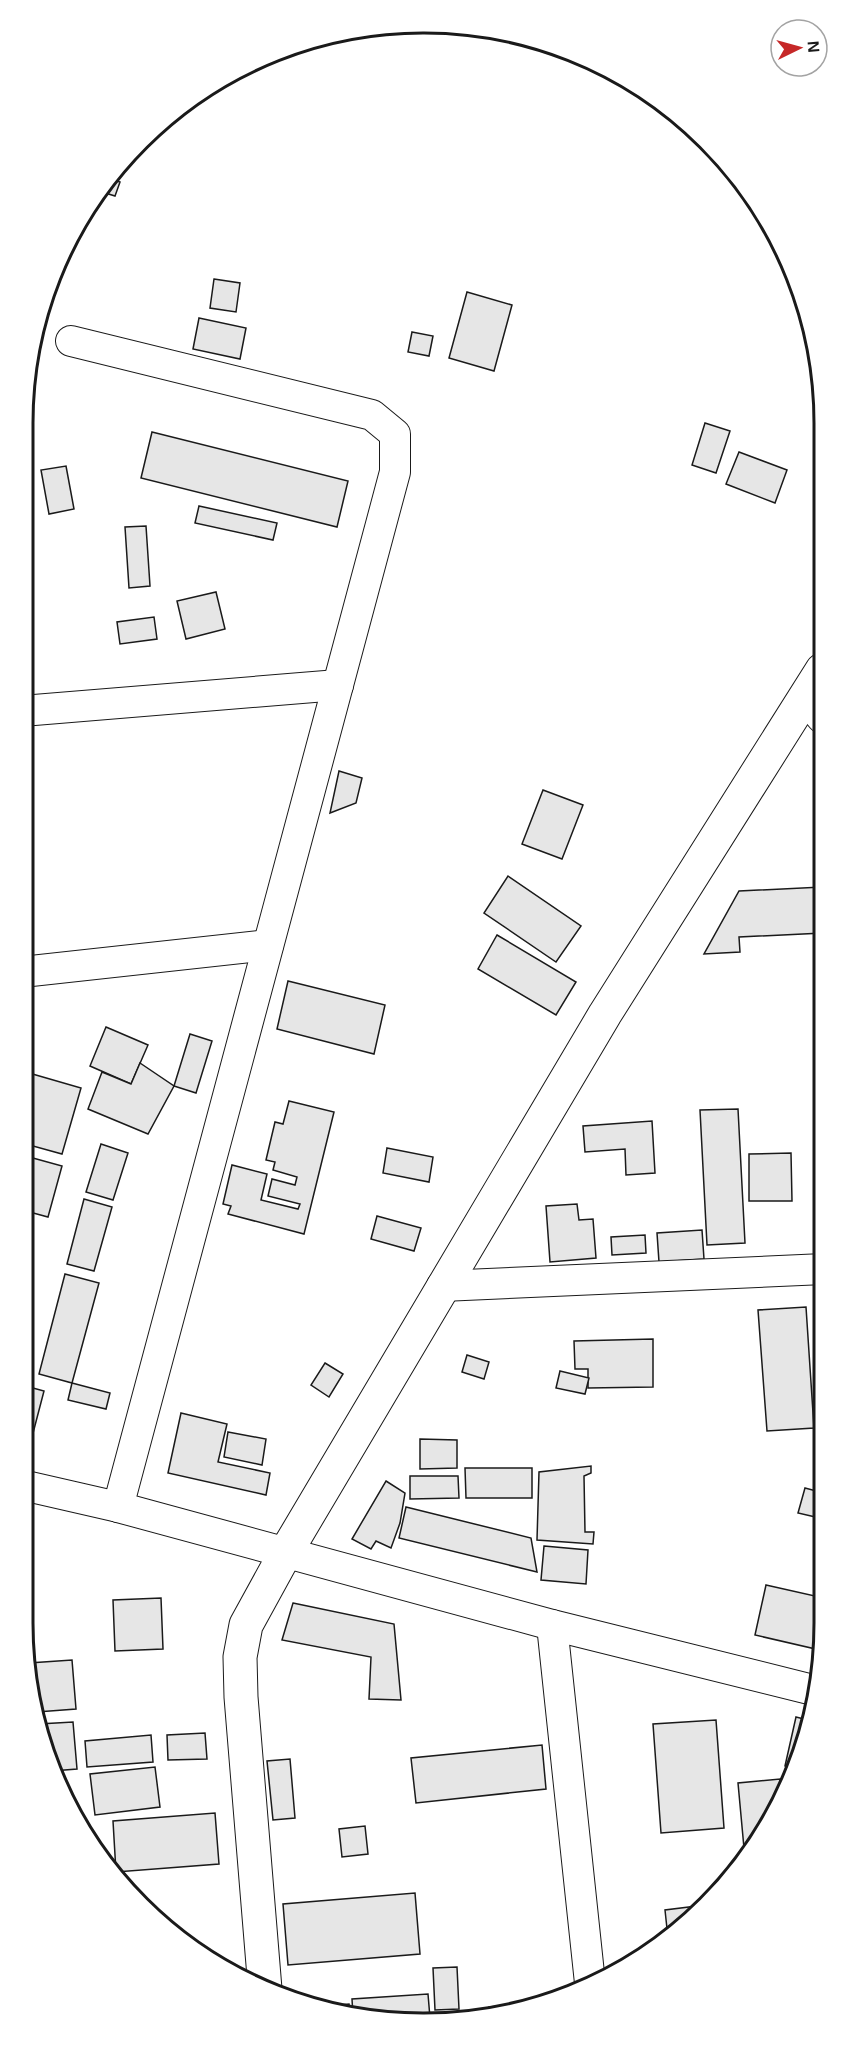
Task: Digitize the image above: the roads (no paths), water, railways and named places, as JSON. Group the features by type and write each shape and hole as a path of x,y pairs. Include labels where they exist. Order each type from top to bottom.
{"main road":[{"path":"264,1979 241,1697 240,1658 246,1625 286,1552 442,1286 605,1014 814,708"}],"street":[{"path":"71,341 372,415 395,434 395,472 118,1507"},
{"path":"33,710 338,685"},
{"path":"33,971 268,945"},
{"path":"442,1286 814,1269"},
{"path":"33,1488 118,1507 552,1625 808,1689"},
{"path":"552,1625 589,1976"}]}
